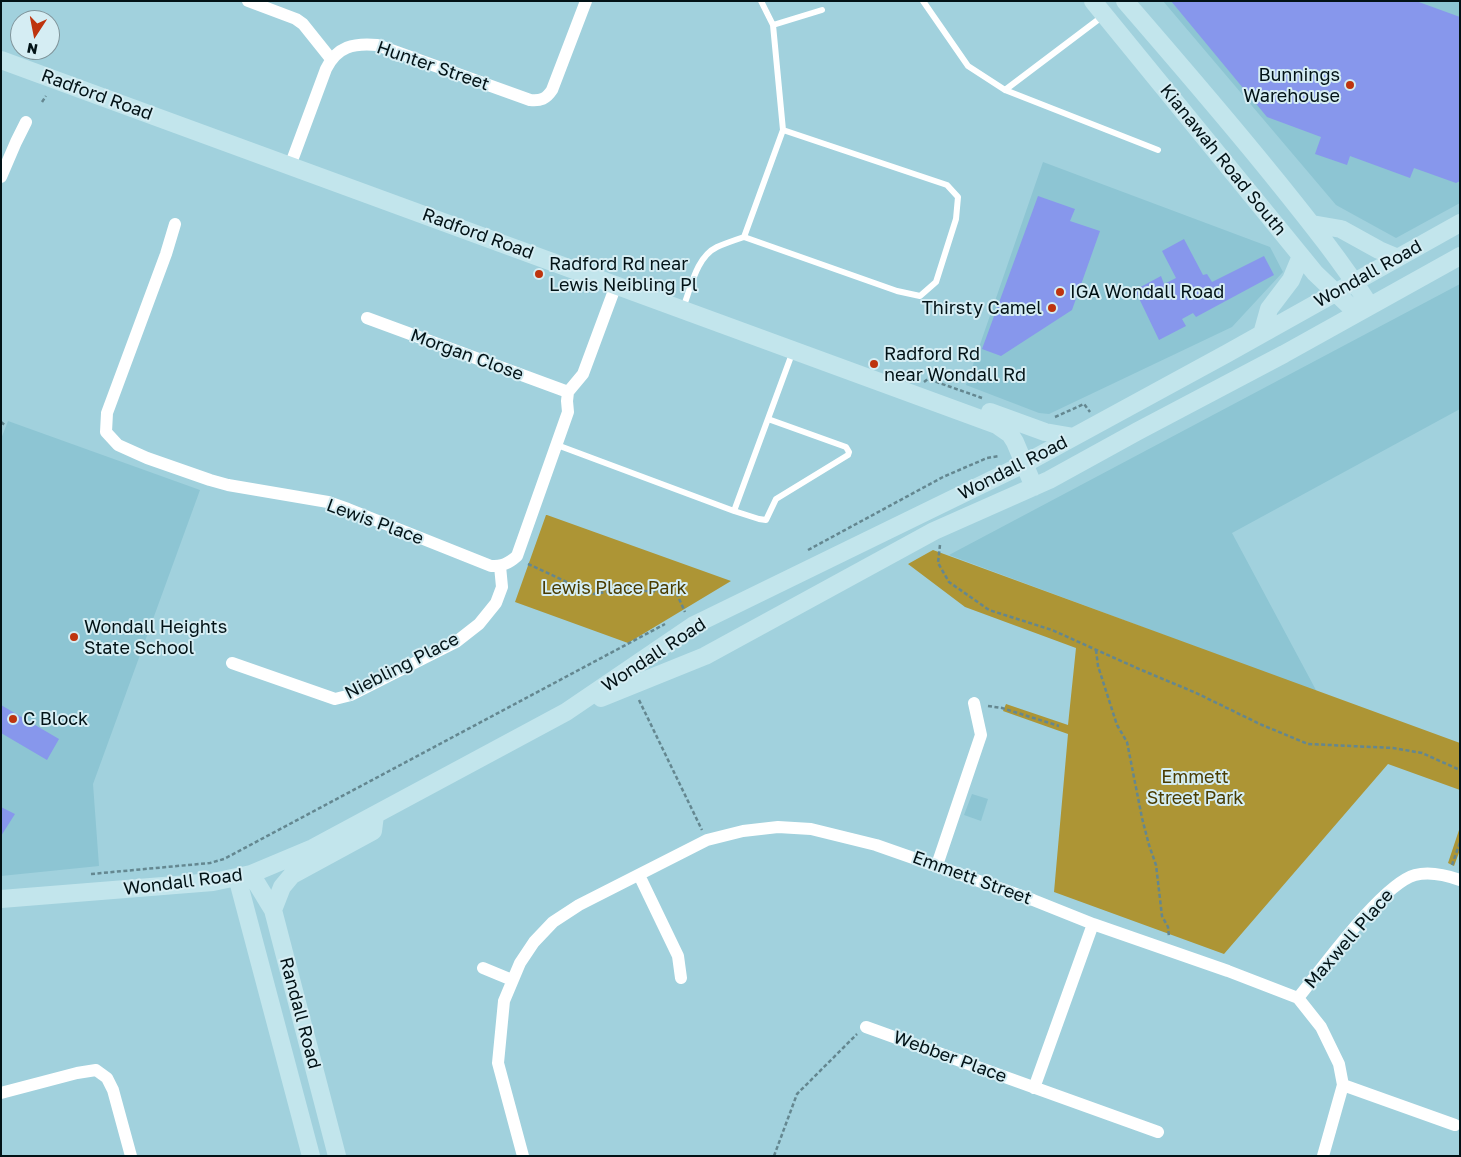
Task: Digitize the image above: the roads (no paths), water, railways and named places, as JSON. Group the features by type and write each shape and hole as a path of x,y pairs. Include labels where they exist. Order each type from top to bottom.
{"main road":[{"name":"Kianawah Road South","path":"1093,1 1301,256 1335,294 1363,310"},
{"name":"Kianawah Road South","path":"1125,1 1241,136 1312,224 1354,282 1363,310"},
{"name":"Radford Road","path":"1,60 997,425 1010,434 1034,487"},
{"name":"Wondall Road","path":"566,712 685,623 1024,464 1335,294 1460,223"},
{"path":"1312,224 1342,229 1379,250 1398,258"},
{"path":"1262,334 1269,309 1291,280 1301,256"},
{"name":"Wondall Road","path":"1,899 213,882 244,876 313,848 566,712 705,656 934,531 1034,487 1284,354 1460,256"},
{"path":"957,410 969,404 1045,432 1074,437"},
{"path":"685,623 691,643 705,656"},
{"path":"273,910 282,887 292,875 373,831 375,815"},
{"name":"Randall Road","path":"244,876 273,910 337,1156"},
{"name":"Randall Road","path":"244,876 311,1156"}],"street":[{"path":"248,1 296,19 303,24 331,59 290,166"},
{"name":"Hunter Street","path":"331,59 338,52 351,46 363,44 377,45 530,100 538,101 547,97 552,90 586,1"},
{"path":"1,177 26,122"},
{"name":"Lewis Place","path":"175,224 166,254 107,413 106,432 118,445 147,458 228,485 328,502 485,564 500,566"},
{"path":"500,566 508,564 517,556 568,412 568,392 584,374 616,285"},
{"name":"Morgan Close","path":"367,318 568,392"},
{"name":"Niebling Place","path":"232,663 335,699 351,695 456,642 479,624 496,603 502,587 500,566"},
{"path":"937,865 981,735 974,703"},
{"name":"Emmett Street","path":"523,1156 498,1063 504,1001 520,963 534,942 553,922 579,905 707,840 743,831 778,827 812,829 876,845 937,865 1298,998"},
{"name":"Maxwell Place","path":"1298,998 1352,930 1392,887 1415,875 1443,874 1454,878"},
{"path":"639,875 678,956 681,978"},
{"path":"1034,1088 1094,924"},
{"path":"483,968 512,980"},
{"path":"1298,998 1321,1027 1340,1064 1343,1085 1323,1156"},
{"name":"Webber Place","path":"866,1027 1158,1132"},
{"path":"1,1093 96,1070 107,1078 113,1090 131,1156"},
{"path":"1343,1085 1455,1125"}],"lane":[{"path":"744,237 782,130 773,25 761,1"},
{"path":"923,1 968,66 1005,90 1158,150"},
{"path":"773,25 822,10"},
{"path":"1005,90 1104,15"},
{"path":"682,309 700,264 706,255 716,247 744,237 897,291 920,296 936,282 956,219 958,197 947,186 782,130"},
{"path":"734,510 794,350"},
{"path":"556,446 766,520 776,499 849,452 846,447 768,419"}],"place":[{"name":"Bunnings Warehouse","path":"1350,85"},
{"name":"Radford Rd near Lewis Neibling Pl","path":"539,274"},
{"name":"IGA Wondall Road","path":"1060,292"},
{"name":"Thirsty Camel","path":"1052,308"},
{"name":"Radford Rd near Wondall Rd","path":"874,364"},
{"name":"Wondall Heights State School","path":"74,637"},
{"name":"C Block","path":"13,719"}],"park label":[{"name":"Lewis Place Park","path":"614,588"},
{"name":"Emmett Street Park","path":"1195,788"}]}
